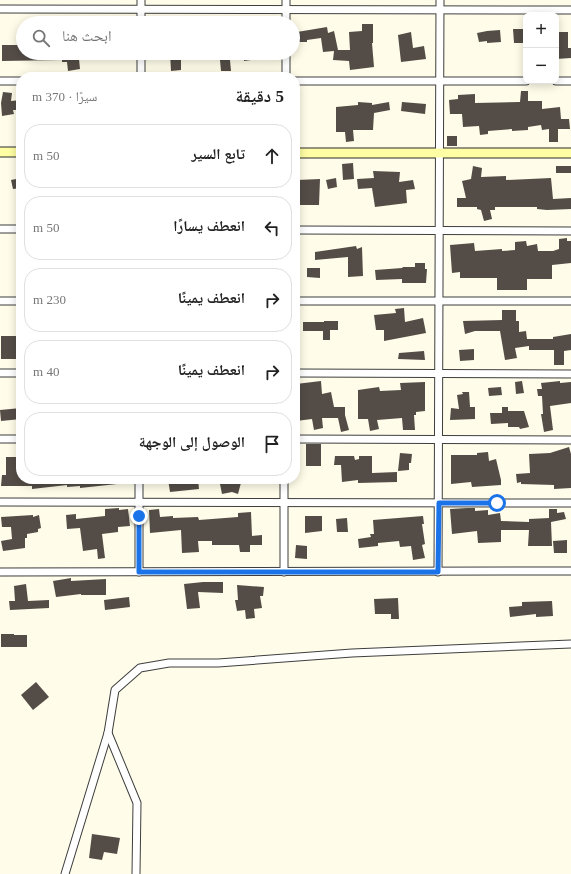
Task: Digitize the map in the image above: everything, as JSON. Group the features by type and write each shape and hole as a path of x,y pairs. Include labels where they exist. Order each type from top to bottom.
{"street":[{"path":"141,0 141,16"},
{"path":"286,0 286,16"},
{"path":"438,572 440,0"},
{"path":"0,9 571,10"},
{"path":"141,60 141,72"},
{"path":"286,60 286,72"},
{"path":"559,81 571,80"},
{"path":"0,81 16,81"},
{"path":"300,81 523,81"},
{"path":"0,152 16,152"},
{"path":"300,153 571,153"},
{"path":"0,229 16,229"},
{"path":"300,230 571,231"},
{"path":"0,301 16,301"},
{"path":"300,301 571,301"},
{"path":"0,373 16,373"},
{"path":"300,374 571,374"},
{"path":"0,439 16,439"},
{"path":"300,439 571,440"},
{"path":"139,484 139,572"},
{"path":"284,484 284,572"},
{"path":"0,502 571,503"},
{"path":"0,572 571,571"},
{"path":"65,874 108,733 116,690 140,668 169,663 218,663 352,653 571,644"},
{"path":"108,733 137,803 136,874"}],"building":[{"path":"362,24 373,24 372,43 374,67 350,70 349,61 333,60 334,51 323,52 321,38 307,40 307,42 300,42 300,32 327,27 328,33 334,31 338,50 350,50 349,32 362,31"},
{"path":"513,29 523,29 523,43 514,43"},
{"path":"500,30 501,42 479,42 477,33"},
{"path":"411,32 413,48 424,46 426,59 401,62 398,35"},
{"path":"559,32 568,32 568,48 571,48 571,58 559,59"},
{"path":"2,45 16,45 16,60 62,60 2,61"},
{"path":"62,60 79,60 80,69 68,71 67,62 62,62"},
{"path":"170,60 181,60 181,70 171,71"},
{"path":"220,60 230,60 231,71 221,71"},
{"path":"521,91 528,91 528,101 542,101 542,109 560,107 561,119 569,119 570,129 558,129 558,142 549,142 549,129 542,130 541,125 528,127 528,130 512,131 512,129 488,131 488,134 480,135 479,126 463,127 462,114 450,114 449,100 458,99 458,95 475,94 475,103 520,102"},
{"path":"3,92 12,93 11,101 16,100 16,110 13,110 14,114 2,116 1,103"},
{"path":"358,102 372,103 372,105 389,102 390,110 374,113 373,130 353,130 354,141 346,142 345,132 336,132 336,107 358,105"},
{"path":"402,102 426,104 425,114 401,111"},
{"path":"447,136 457,136 457,146 447,146"},
{"path":"353,163 354,179 343,180 342,164"},
{"path":"473,166 482,168 481,177 506,176 506,180 551,178 553,199 571,198 571,209 547,210 537,209 537,207 495,207 495,210 490,210 492,219 484,221 481,210 477,209 477,207 457,207 457,198 466,198 462,181 471,179"},
{"path":"556,166 571,166 571,173 556,173"},
{"path":"373,171 400,172 399,182 413,180 415,189 406,190 407,203 375,207 372,188 358,189 357,179 374,178"},
{"path":"336,178 337,187 328,189 326,180"},
{"path":"16,179 16,189 13,189 11,180"},
{"path":"320,179 319,205 300,205 300,180"},
{"path":"567,238 567,241 571,241 571,263 552,265 552,279 527,279 527,290 497,290 497,278 460,278 460,272 452,273 450,245 474,243 475,251 502,249 502,251 515,250 515,242 526,241 527,246 537,244 538,251 553,251 559,249 559,239"},
{"path":"356,246 357,249 362,247 363,276 348,277 348,257 315,260 315,252"},
{"path":"415,263 425,263 425,269 427,269 426,283 402,283 402,279 376,280 375,270 415,267"},
{"path":"307,268 320,268 320,278 307,277"},
{"path":"404,308 405,322 423,318 426,333 384,341 384,330 376,330 374,315 396,313 395,309"},
{"path":"502,310 516,310 516,321 519,321 519,332 526,331 527,339 553,339 553,337 571,334 571,350 564,351 564,365 554,365 554,350 529,350 529,346 515,348 517,358 505,360 500,331 475,331 465,334 463,321 502,320"},
{"path":"338,321 338,330 330,330 330,340 323,340 323,331 303,331 303,322"},
{"path":"1,336 16,336 16,359 1,359"},
{"path":"474,349 474,360 460,361 459,350"},
{"path":"424,351 425,360 398,359 399,353"},
{"path":"321,381 322,394 331,392 334,407 345,407 345,415 349,430 341,432 338,418 322,418 323,428 314,430 312,419 300,420 300,384"},
{"path":"522,381 524,393 516,394 515,382"},
{"path":"560,381 560,383 571,382 571,403 550,406 553,430 544,432 541,414 543,414 542,396 538,396 537,389 542,389 541,383"},
{"path":"425,382 425,411 416,412 416,415 414,415 415,430 403,430 402,418 377,420 379,429 370,431 368,419 358,419 358,390 379,387 380,391 401,390 400,383"},
{"path":"501,387 502,395 489,396 488,388"},
{"path":"462,392 469,392 470,407 475,407 475,419 450,420 451,408 459,409 457,395 463,394"},
{"path":"502,407 508,407 508,411 524,411 529,427 520,429 519,427 508,427 508,423 491,424 490,413 502,413"},
{"path":"16,408 16,420 1,421 0,410"},
{"path":"306,444 321,444 321,466 306,466"},
{"path":"569,447 571,454 571,488 554,489 554,485 521,484 521,482 517,483 516,474 530,473 529,454 550,453"},
{"path":"488,452 489,461 496,459 501,485 472,487 471,482 451,484 451,455 477,455 477,453"},
{"path":"400,453 412,454 411,463 409,463 409,470 398,471"},
{"path":"335,456 354,456 355,460 359,459 359,456 372,456 372,473 397,472 397,482 358,483 358,480 342,482 341,465 334,465"},
{"path":"6,457 16,457 16,484 117,484 80,488 80,486 67,487 67,485 32,489 32,486 1,486 2,475 6,475"},
{"path":"169,484 198,484 199,489 170,492"},
{"path":"220,484 241,484 238,494 232,492 222,494"},
{"path":"119,508 119,510 128,509 130,526 118,527 118,532 102,534 105,558 98,559 97,549 83,551 80,528 67,529 66,515 76,514 76,519 105,516 105,509"},
{"path":"475,508 475,511 488,510 488,515 500,513 501,521 529,522 529,519 549,518 549,509 557,509 557,513 564,512 566,519 551,522 552,546 528,546 529,530 501,530 501,542 478,543 477,531 452,534 450,509"},
{"path":"159,509 160,517 198,517 199,520 238,517 238,513 251,512 252,536 262,535 262,545 250,545 250,552 240,552 239,545 212,545 212,541 198,541 199,552 182,553 181,530 150,533 149,510"},
{"path":"33,515 33,517 39,515 41,528 38,529 38,532 27,534 27,538 25,538 25,548 3,551 1,541 12,539 11,527 2,527 1,517"},
{"path":"305,516 322,516 322,531 305,533"},
{"path":"423,516 424,524 422,524 425,544 422,545 425,558 413,560 411,546 400,547 399,541 378,543 378,546 359,548 358,539 371,537 370,534 374,534 373,520"},
{"path":"347,518 348,532 337,532 336,519"},
{"path":"567,540 567,553 554,553 553,541"},
{"path":"296,545 307,546 307,559 295,558"},
{"path":"71,578 71,581 106,579 106,595 81,594 56,597 53,581"},
{"path":"223,582 223,593 198,592 200,608 187,609 184,584"},
{"path":"26,584 28,601 49,600 49,608 10,610 9,601 15,601 14,586"},
{"path":"237,585 264,587 263,596 260,596 262,608 254,609 255,618 246,619 245,610 237,611 235,600 238,600"},
{"path":"129,597 130,607 105,610 104,600"},
{"path":"398,598 399,619 391,619 391,614 375,614 374,599"},
{"path":"552,601 553,616 536,617 536,614 510,617 509,607 522,606 522,602"},
{"path":"1,634 27,635 27,647 1,647"},
{"path":"36,682 49,697 33,710 21,695"},
{"path":"92,834 120,838 117,854 104,852 102,860 89,858"}],"route":[{"path":"139,516 139,572 438,572 439,503 497,503"}]}
